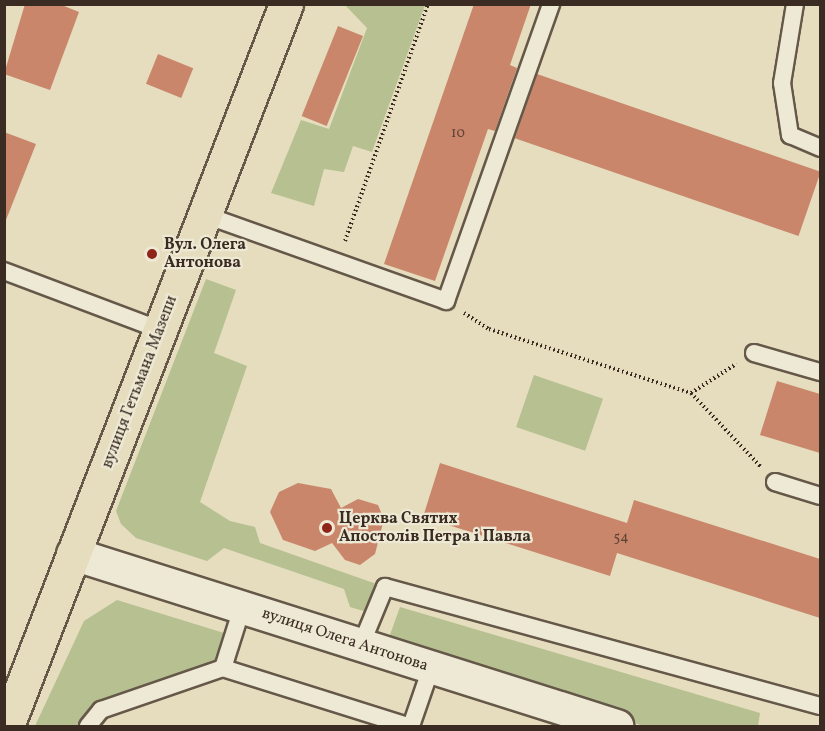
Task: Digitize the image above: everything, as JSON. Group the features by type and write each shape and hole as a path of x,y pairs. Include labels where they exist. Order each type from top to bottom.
{"main road":[{"name":"вулиця Гетьмана Мазепи","path":"7,726 286,4"}],"street":[{"name":"вулиця Олега Антонова","path":"74,554 617,726"}],"lane":[{"path":"205,215 446,301 551,4"},
{"path":"795,4 782,83 790,135 820,148"},
{"path":"4,271 160,330"},
{"path":"754,353 820,372"},
{"path":"775,482 820,496"},
{"path":"361,645 385,588 820,706"},
{"path":"223,668 243,608"},
{"path":"88,726 101,710 223,668 409,726 431,668"}],"path":[{"path":"337,262 428,4"},
{"path":"446,301 489,329 691,393 775,482"},
{"path":"691,393 754,353"}],"green space":[{"path":"345,5 425,5 372,152 353,146 344,172 324,169 314,206 271,193 301,120 329,129 367,28"},
{"path":"206,279 236,290 214,353 247,366 200,502 230,521 255,527 260,543 385,587 374,614 350,607 344,589 224,548 207,561 136,538 121,524 116,511"},
{"path":"534,375 603,399 585,451 516,427"},
{"path":"117,600 224,633 216,661 101,710 88,726 35,726 84,621"},
{"path":"400,607 760,713 758,726 644,726 386,646"}],"building":[{"path":"25,4 59,4 79,12 50,90 4,74"},
{"path":"474,4 531,4 510,65 517,68 495,131 488,129 435,281 384,264"},
{"path":"338,26 363,36 327,126 302,116"},
{"path":"158,54 193,68 181,98 146,84"},
{"path":"537,74 820,171 799,236 515,138"},
{"path":"4,132 36,144 6,220 4,220"},
{"path":"777,381 820,394 820,453 760,435"},
{"path":"440,463 627,523 634,500 820,559 820,618 617,553 610,576 423,517"},
{"name":"Церква Святих Апостолів Петра і Павла","path":"298,483 331,489 341,508 358,499 378,505 384,519 375,554 360,565 345,560 332,543 315,551 283,540 270,512 279,492"}],"place":[{"name":"Вул. Олега Антонова","path":"152,254"},
{"name":"Церква Святих Апостолів Петра і Павла","path":"327,528"}]}
